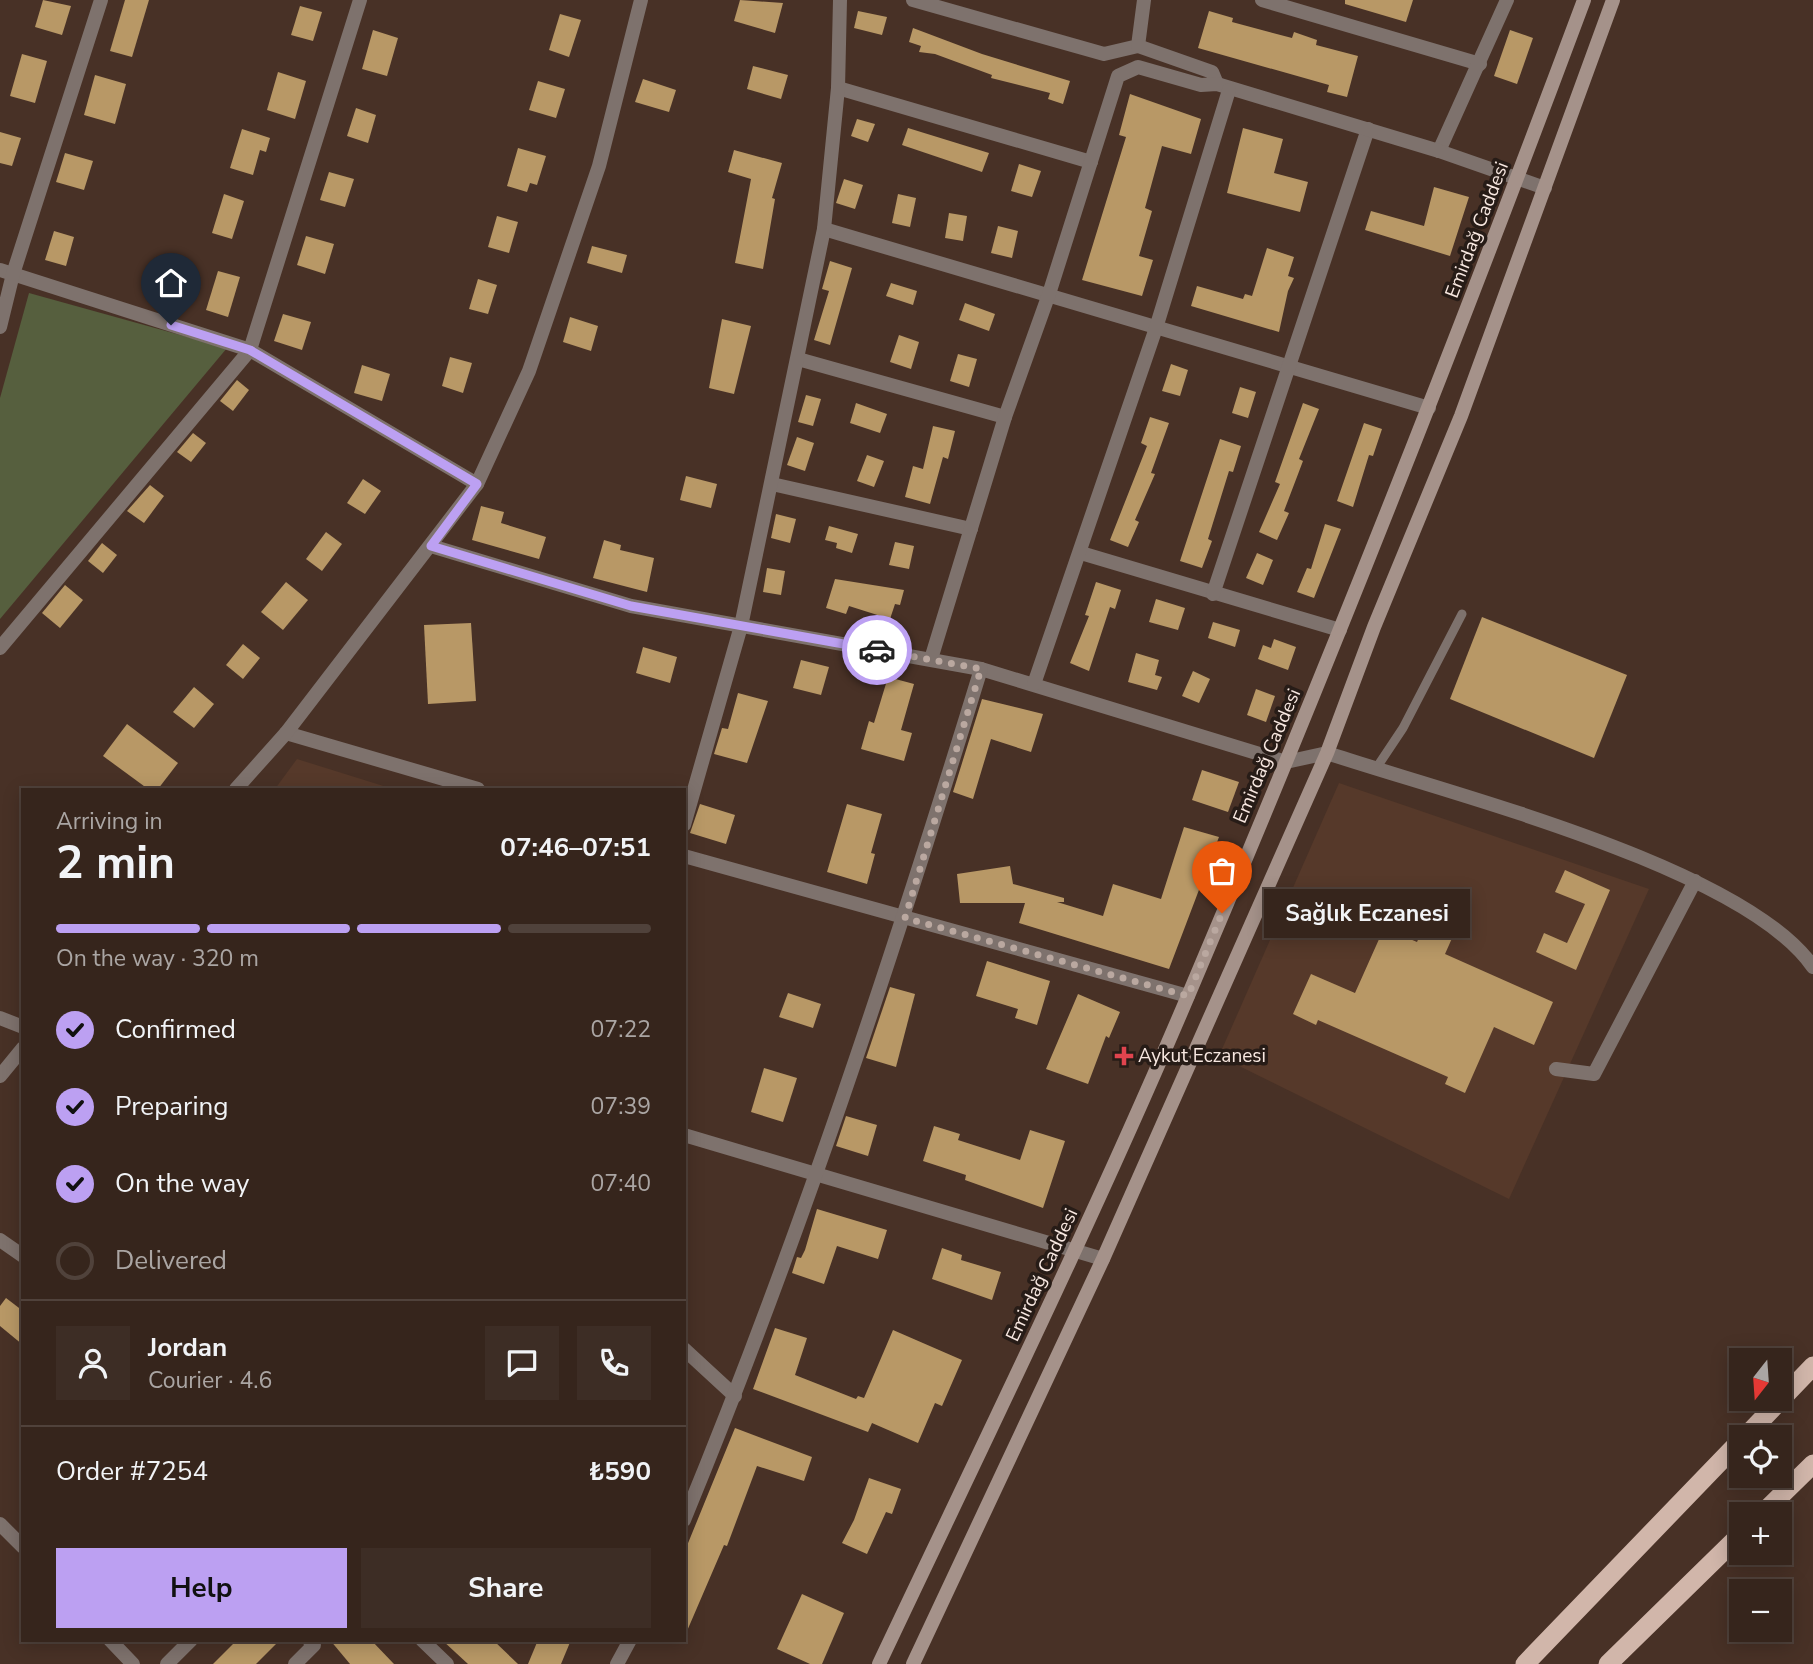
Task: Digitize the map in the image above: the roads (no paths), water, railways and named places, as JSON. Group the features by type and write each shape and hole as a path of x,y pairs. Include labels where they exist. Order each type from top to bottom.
{"highway":[{"path":"1756,1425 1813,1366"},
{"path":"1525,1664 1729,1453"},
{"path":"1774,1502 1813,1464"},
{"path":"1608,1664 1729,1546"}],"main road":[{"name":"Emirdağ Caddesi","path":"879,1664 1074,1252 1188,996 1429,408 1584,0"},
{"path":"913,1664 1103,1259 1326,753 1374,627 1461,416 1614,0"}],"street":[{"path":"0,327 7,272 101,0"},
{"path":"0,648 250,350 360,0"},
{"path":"237,788 286,733 477,484 528,371 600,166 640,0"},
{"path":"686,818 741,626 824,229 838,88 840,0"},
{"path":"914,0 1104,54 1138,46 1212,72 1223,87"},
{"path":"1138,46 1144,0"},
{"path":"1262,0 1480,64"},
{"path":"1439,151 1507,0"},
{"path":"931,659 1005,417 1049,294 1118,76 1138,68 1201,85 1223,87 1439,151 1545,188"},
{"path":"1034,684 1156,328 1223,87"},
{"path":"838,88 1091,162"},
{"path":"1213,594 1368,129"},
{"path":"824,229 1429,408"},
{"path":"7,272 250,350 477,484"},
{"path":"798,359 1005,417"},
{"path":"772,484 971,529"},
{"path":"431,546 631,606 981,669 1286,762 1326,753 1576,834 1695,881 1760,917 1812,959"},
{"path":"1081,553 1340,630"},
{"path":"686,1515 735,1396 817,1174 905,918 981,669"},
{"path":"286,733 452,785 472,788"},
{"path":"686,857 1188,996"},
{"path":"1556,1069 1594,1074 1695,881"},
{"path":"0,1018 21,1026"},
{"path":"0,1076 21,1050"},
{"path":"686,1136 1103,1259"},
{"path":"0,1240 21,1255"},
{"path":"686,1351 735,1396"},
{"path":"0,1524 21,1545"},
{"path":"112,1642 133,1664"},
{"path":"167,1664 189,1642"},
{"path":"295,1664 314,1645 311,1642"},
{"path":"424,1642 446,1664"},
{"path":"617,1664 629,1642"}],"lane":[{"path":"1375,770 1403,728 1462,614"}],"place":[{"name":"Sağlık Eczanesi","path":"1222,913"},
{"name":"Aykut Eczanesi","path":"1124,1056"}]}
